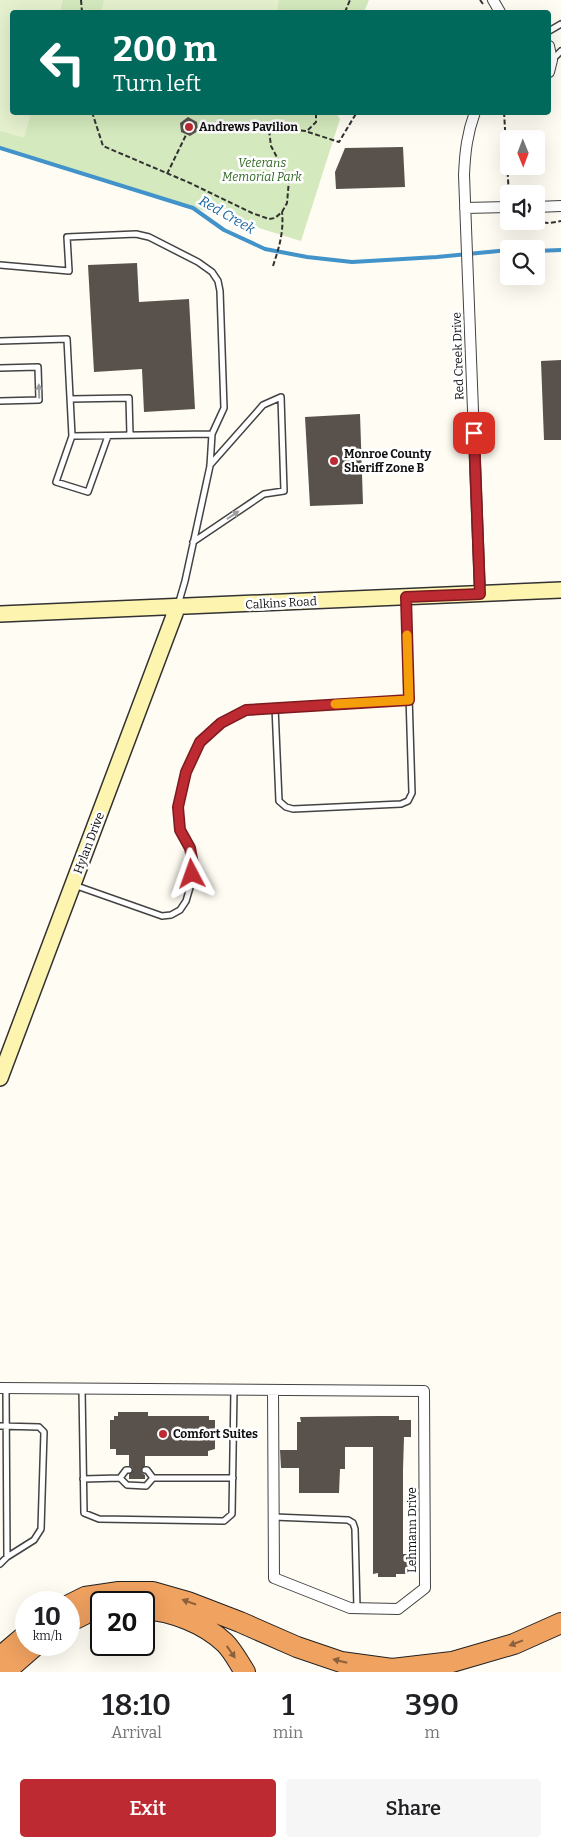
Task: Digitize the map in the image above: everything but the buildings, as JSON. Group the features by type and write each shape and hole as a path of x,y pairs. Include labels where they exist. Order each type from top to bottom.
{"highway":[{"path":"80,1600 85,1597 119,1592 153,1592 197,1605 297,1647 341,1662 392,1669 452,1662 514,1644 561,1623"},
{"path":"155,1610 161,1610 199,1624 225,1644 245,1672"},
{"path":"0,1657 15,1644"},
{"path":"5,1672 23,1656"}],"main road":[{"name":"Calkins Road","path":"0,614 177,608 561,590"},
{"name":"Hylan Drive","path":"0,1078 177,608"}],"street":[{"path":"551,55 551,64"},
{"name":"Red Creek Drive","path":"474,115 468,132 465,151 465,208 480,594"},
{"path":"545,207 561,206"},
{"path":"465,208 500,207"},
{"name":"Lehmann Drive","path":"3,1388 424,1391 425,1588 398,1608 350,1608 274,1578 273,1390"}],"lane":[{"path":"552,60 561,51"},
{"path":"0,265 69,271 67,237 136,234 149,237 198,262 212,272 218,281 220,290 224,408 212,434 210,466 185,581 177,608"},
{"path":"0,341 67,339 72,436 56,482 88,492 108,436"},
{"path":"0,368 38,367 39,400 0,401"},
{"path":"193,542 264,494 284,491 282,397 263,404 210,466"},
{"path":"70,399 129,398 130,436"},
{"path":"72,436 212,434"},
{"path":"275,707 279,801 286,808 401,804 408,801 412,793 406,597"},
{"path":"73,884 162,916 171,915 180,910 186,901 191,884 193,864 190,848 180,830 178,807 186,772 200,742 221,723 246,710 409,700"},
{"path":"3,1388 7,1462 7,1557"},
{"path":"82,1389 84,1513 99,1519 224,1521 232,1514 234,1390"},
{"path":"0,1426 39,1427 44,1432 41,1529 34,1540 7,1557 0,1564"},
{"path":"0,1462 7,1462"},
{"path":"120,1478 126,1470 129,1470"},
{"path":"145,1470 153,1478"},
{"path":"83,1479 120,1478"},
{"path":"120,1478 127,1486 146,1486 153,1478 233,1478"},
{"path":"274,1517 348,1520 353,1523 355,1529 357,1608"}],"path":[{"path":"93,115 103,146 262,217 275,218 282,212 287,203 289,180 271,146 269,130 307,131 339,142 355,115"},
{"path":"307,131 316,122 316,115"},
{"path":"504,115 508,185"},
{"path":"167,174 186,134"},
{"path":"273,266 284,227 282,212"},
{"path":"545,223 561,221"}],"green space":[{"name":"Veterans Memorial Park","path":"0,0 369,0 365,10 10,10 10,115 337,115 340,119 301,241 0,148"},
{"path":"0,0 63,0 60,10 10,10 10,115 30,115 24,138 0,131"},
{"path":"104,0 279,0 277,10 102,10"}],"waterway":[{"name":"Red Creek","path":"0,148 193,208 224,230 265,249 307,257 352,262 500,251"},
{"name":"Red Creek","path":"545,251 561,250"}],"slow traffic":[{"path":"335,704 409,700 407,635"}],"place":[{"name":"Andrews Pavilion","path":"189,127"},
{"name":"Monroe County Sheriff Zone B","path":"334,461"},
{"name":"Comfort Suites","path":"163,1434"}],"route":[{"path":"192,874 193,864 190,848 180,830 178,807 186,772 200,742 221,723 246,710 409,700 406,597 480,594 474,433"}]}
